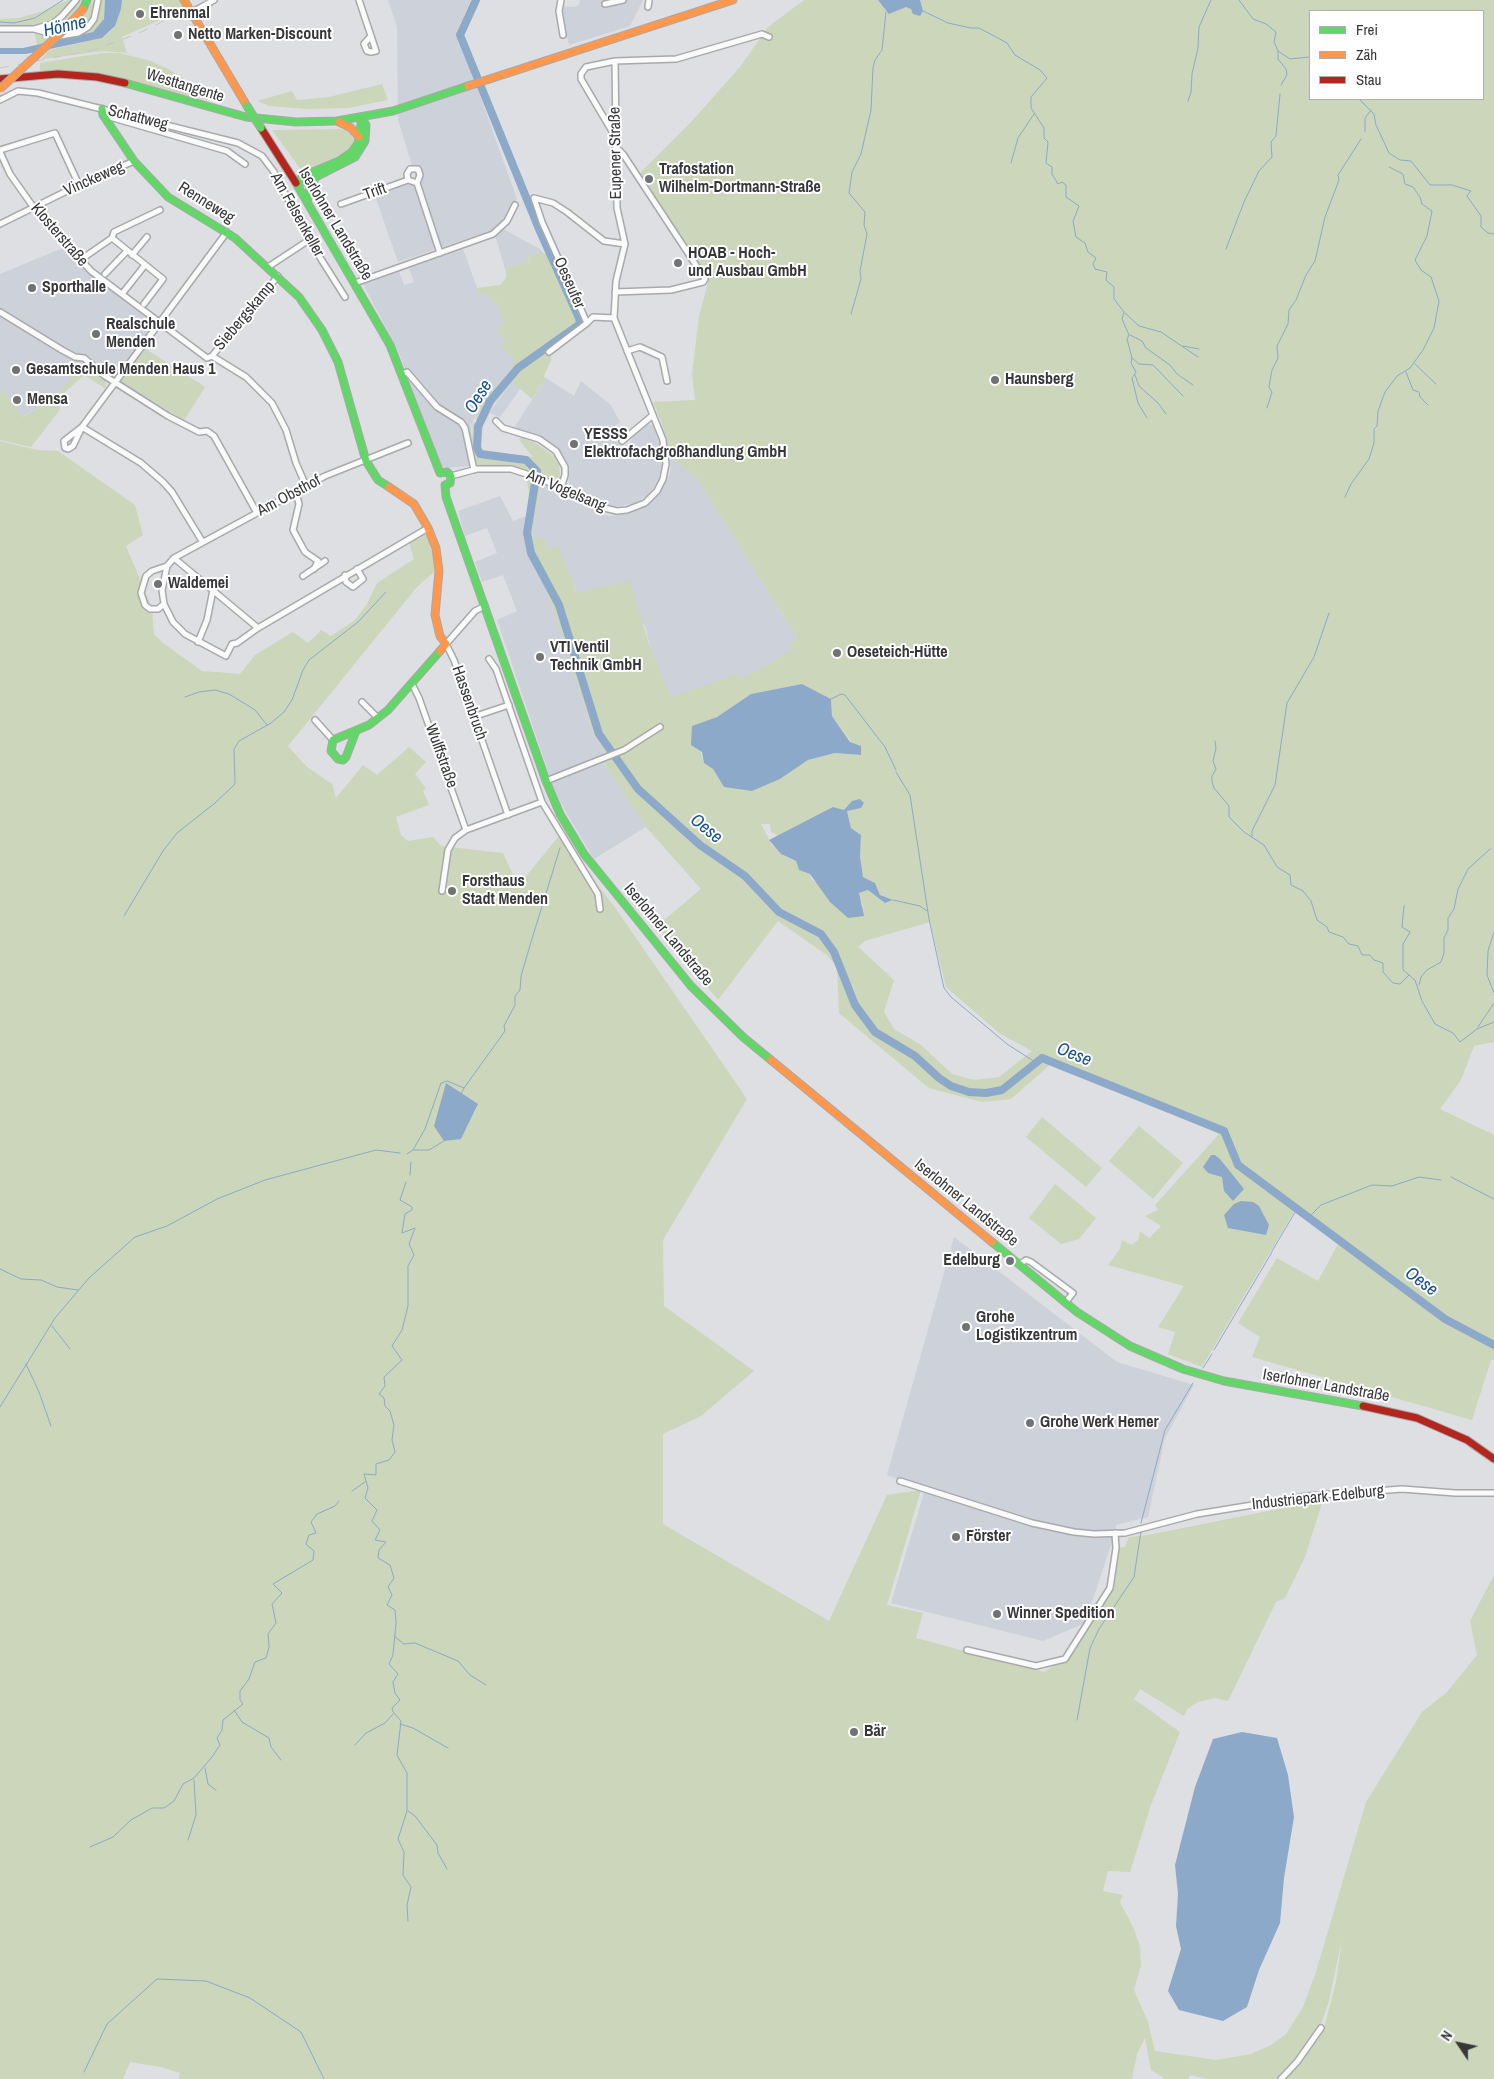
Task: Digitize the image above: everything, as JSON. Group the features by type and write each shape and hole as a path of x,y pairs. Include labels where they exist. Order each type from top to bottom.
{"main road":[{"path":"0,89 68,27 88,0"},
{"name":"Iserlohner Landstraße","path":"184,0 247,106 296,183 390,345 425,439 440,473"},
{"name":"Westtangente","path":"0,79 58,74 97,77 132,84 237,116 296,122 338,121 362,118 474,86 734,0"},
{"name":"Renneweg","path":"102,112 134,162 168,197 244,244 303,302 322,330 338,362 351,403 358,439 366,460 378,480 414,504 428,528 436,548 439,571 435,615 440,636 446,644"},
{"path":"296,183 303,176 339,161 352,152 359,137 362,118"},
{"path":"296,183 316,177 348,163 362,149 366,132 362,118"},
{"path":"338,121 346,125 359,137"},
{"path":"307,202 310,187 316,177"},
{"path":"447,472 451,476 450,483 444,485 438,480 440,473 447,472"},
{"name":"Iserlohner Landstraße","path":"444,485 446,497 546,781 560,814 584,854 692,986 718,1014 773,1064 1020,1264 1065,1303 1130,1346 1183,1370 1256,1388 1388,1410 1449,1430 1467,1440 1494,1460"},
{"path":"356,731 343,760 338,759 331,751 333,740 369,725 388,710 446,644"}],"street":[{"path":"34,30 56,22 76,0"},
{"path":"0,29 34,30 65,36 73,35 88,28 96,14 98,0"},
{"path":"191,13 214,0"},
{"path":"359,0 371,36"},
{"path":"561,0 559,11 563,36"},
{"path":"605,4 623,0"},
{"path":"644,0 649,0 648,7"},
{"path":"56,22 57,29 65,36"},
{"path":"616,138 599,111 581,74 586,67 615,61 669,60 762,34 770,36"},
{"name":"Eupener Straße","path":"615,61 617,208 625,244"},
{"name":"Schattweg","path":"0,100 18,91 38,93 228,151 245,164"},
{"name":"Schattweg","path":"102,112 238,143"},
{"path":"0,151 54,133 80,185"},
{"name":"Am Felsenkeller","path":"238,143 262,156 274,172 309,240 345,297"},
{"path":"615,292 671,290 704,281 704,277 634,170 617,148"},
{"name":"Klosterstraße","path":"0,151 10,174 34,208 91,272 207,358 212,356"},
{"name":"Vinckeweg","path":"0,224 80,185 134,162"},
{"path":"417,182 408,180 407,174 414,168 418,169 420,175 417,182 440,252"},
{"name":"Trift","path":"341,204 408,180"},
{"name":"Oeseufer","path":"549,352 587,323 542,222 534,198 553,203 604,241 625,244"},
{"path":"355,283 500,230 515,205"},
{"path":"86,256 112,238 114,232 160,210"},
{"path":"202,541 172,492 163,482 141,463 82,427 227,232"},
{"path":"132,255 147,237"},
{"path":"112,238 163,279 144,304"},
{"name":"Siebergskamp","path":"268,267 309,240"},
{"path":"587,323 593,317 614,318 615,292 625,244"},
{"path":"105,274 127,251"},
{"path":"122,294 145,265"},
{"name":"Siebergskamp","path":"212,356 278,276"},
{"path":"0,312 62,350 75,357 84,358 114,382 198,432 207,431 214,436 257,513"},
{"name":"Am Vogelsang","path":"451,476 474,470 511,469 542,479 607,510 627,510 645,503 657,491 664,479 666,464 663,440 614,318"},
{"path":"627,351 640,348 662,357"},
{"path":"662,357 666,352"},
{"path":"212,356 246,376 272,403 286,430 296,463 306,486"},
{"path":"662,357 667,381"},
{"path":"402,374 407,372 437,407 461,422 465,428 474,470"},
{"path":"622,441 653,416"},
{"path":"496,421 503,428 543,441 560,456 565,475 561,488"},
{"name":"Am Obsthof","path":"174,558 202,541 338,470 408,444"},
{"path":"296,492 299,504 293,530 305,552 318,561 314,569"},
{"path":"225,662 232,644 428,528"},
{"path":"226,656 185,634 173,622 164,604 162,590 167,566 174,558 258,628"},
{"path":"303,576 325,561"},
{"path":"164,604 158,609 150,609 145,605 141,593 146,576 152,571 167,566"},
{"path":"345,576 346,582 353,587 363,579 357,569"},
{"path":"198,642 207,620 213,590"},
{"path":"446,644 469,616 485,606"},
{"name":"Hassenbruch","path":"446,644 508,815"},
{"name":"Iserlohner Landstraße","path":"489,659 496,669 542,802 598,894 600,909"},
{"name":"Wulffstraße","path":"412,684 420,698 466,830"},
{"path":"362,702 377,717"},
{"path":"474,717 509,705"},
{"path":"315,720 333,740"},
{"path":"546,781 621,751 660,727"},
{"path":"442,891 449,846 466,830 542,802"},
{"path":"1020,1264 1026,1260 1031,1262 1074,1293 1065,1303"},
{"name":"Industriepark Edelburg","path":"900,1482 1055,1529 1094,1534 1125,1533 1198,1514 1308,1496 1402,1489 1455,1493 1494,1493"},
{"path":"967,1650 1036,1666 1065,1659 1110,1588 1116,1548 1116,1533"},
{"path":"1281,2079 1297,2062 1321,2028"}],"shaded area":[{"path":"388,0 471,0 457,31 517,199 496,229 398,262 375,196 417,181 398,120 397,27"},
{"path":"580,0 643,0 630,26 569,45 561,6 575,7 579,5"},
{"path":"503,229 540,249 544,254 528,256 529,261 506,268 506,272 495,235"},
{"name":"Realschule Menden","path":"65,247 90,272 159,322 141,346 205,387 184,420 112,377 84,355 68,350 0,310 0,274"},
{"path":"463,249 479,293 487,295 498,304 503,323 500,327 516,361 513,369 496,387 478,411 471,425 472,443 476,460 480,465 446,468 441,465 399,353 363,284 399,271 404,285 414,282 409,268"},
{"path":"0,314 69,357 93,366 62,390 52,401 21,417 3,390 0,392"},
{"path":"546,378 574,396 581,381 611,405 620,422 609,432 623,449 631,442 632,436 646,424 654,425 660,446 662,465 658,481 648,495 635,503 614,507 586,499 570,489 567,466 559,452 540,437 514,428"},
{"path":"512,382 521,388 500,417 489,413"},
{"path":"671,457 696,477 797,637 790,644 793,651 741,679 738,674 673,698 669,695 650,647 645,625 577,593 559,548 550,548 532,537 541,483 602,514 610,516 630,513 643,508 660,492 670,473"},
{"path":"500,496 513,521 527,516 524,537 526,546 551,601 593,732 608,760 603,762 646,827 594,859 564,809 553,786 497,620 517,611 503,575 482,582 475,562 497,553 487,528 465,536 458,511"},
{"path":"954,1237 1117,1362 1194,1385 1165,1438 1148,1517 1116,1525 1085,1623 1043,1641 891,1603 925,1489 887,1475"}],"green space":[{"path":"68,0 82,0 71,17 44,44 37,45 34,30 4,29 0,24 0,19 19,18 43,11"},
{"path":"94,0 105,0 104,19 100,26 93,32 58,41 77,23"},
{"path":"122,0 182,0 187,8 122,37 127,53 103,51 42,59 49,50 102,38 109,33 115,26"},
{"path":"804,0 1494,0 1494,1042 1474,1046 1461,1080 1440,1109 1494,1135 1494,1360 1491,1360 1472,1420 1252,1357 1260,1337 1238,1323 1277,1258 1318,1281 1338,1244 1295,1210 1202,1367 1168,1354 1175,1332 1158,1327 1184,1286 1108,1265 1120,1249 1122,1240 1132,1245 1139,1239 1140,1231 1149,1238 1161,1226 1145,1216 1158,1210 1155,1205 1219,1134 1052,1063 1011,1099 982,1102 929,1088 839,1013 837,967 828,956 778,921 718,1000 657,926 701,889 646,827 603,762 608,759 593,732 551,601 526,546 524,537 529,493 527,482 528,479 541,483 532,537 543,539 550,548 559,547 577,593 630,581 650,647 671,697 738,674 741,679 792,651 790,644 797,637 696,477 671,457 661,421 653,402 695,400 692,374 699,316 709,279 640,173 691,122 740,67 768,27","holes":["802,684 831,699 832,716 861,755 835,753 808,760 780,779 724,787 713,769 704,763 692,726 717,717 751,694","847,810 851,828 861,835 860,856 863,877 875,883 880,895 893,900 885,903 868,890 859,893 864,907 812,880 810,874 799,870 796,861 786,857 772,845 761,824 770,824 771,832 779,836","930,922 946,987 999,1033 1032,1051 999,1077 974,1080 952,1074 921,1045 894,1029 884,1012 894,980 858,947 865,941"]},
{"path":"102,53 119,53 151,61 182,77 209,100 184,96 108,75 78,72 40,72 40,63"},
{"path":"382,84 388,100 349,108 308,109 269,106 257,101 292,91 297,100 329,97"},
{"path":"341,129 350,132 354,140 350,148 336,157 302,171 272,130"},
{"path":"540,253 547,254 577,323 515,369 487,401 478,420 475,419 478,411 496,387 513,369 510,367 515,361 500,347 506,341 496,331 503,323 498,304 487,295 479,293 477,288 500,285 506,278 506,268 529,261 528,256"},
{"path":"143,348 205,387 184,420 121,381"},
{"path":"545,352 552,358 544,376 546,378 532,399 512,382 492,407 486,421 483,421 494,399 514,376"},
{"path":"93,366 105,376 106,389 84,375 65,392 59,411 31,447 0,440 0,392 3,390 22,417 52,401 73,375"},
{"path":"473,422 483,424 481,445 483,450 533,457 519,440 521,437 534,442 554,456 559,464 560,479 557,482 533,471 509,466 480,465 476,460 472,443"},
{"path":"0,441 37,450 58,451 135,505 143,535 126,546 152,608 154,634 163,643 202,671 240,674 255,655 293,632 308,643 321,630 331,636 355,620 367,604 377,583 414,559 409,543 423,534 428,537 434,558 435,571 417,587 288,746 307,767 332,784 336,798 363,765 377,775 409,747 426,762 415,774 426,788 423,791 429,805 396,817 401,835 408,841 433,837 441,846 503,853 518,886 559,836 614,906 747,1099 663,1240 664,1306 754,1371 701,1416 663,1434 663,1524 829,1621 887,1495 921,1490 887,1605 923,1613 916,1638 1044,1672 1065,1659 1110,1588 1116,1548 1125,1547 1129,1537 1148,1535 1323,1500 1305,1557 1285,1598 1276,1602 1228,1701 1215,1698 1198,1702 1187,1709 1184,1716 1140,1689 1134,1699 1180,1732 1151,1805 1130,1872 1108,1871 1103,1891 1123,1895 1120,1902 1134,1929 1140,1947 1141,1965 1134,1990 1148,2022 1155,2051 1216,2060 1251,2054 1271,2045 1286,2034 1303,2007 1316,1972 1366,1802 1422,1712 1447,1692 1477,1655 1470,1621 1494,1575 1494,2079 1282,2079 1324,2028 1336,1982 1342,1939 1329,2001 1320,2027 1297,2060 1279,2079 1208,2079 1190,2075 1188,2079 1165,2079 1151,2070 1145,2038 1137,2054 1132,2079 179,2079 180,2073 161,2067 130,2062 123,2079 0,2079","holes":["461,1094 478,1105 461,1139"]},
{"path":"1042,1117 1102,1168 1086,1187 1026,1137"},
{"path":"1139,1126 1183,1163 1153,1199 1109,1161"},
{"path":"1055,1184 1096,1218 1079,1239 1061,1244 1029,1218"}],"water":[{"path":"105,0 122,0 115,26 102,38 26,54 0,54 0,48 23,48 93,32 104,19"},
{"path":"878,0 920,0 923,11 920,16 913,14 911,9 906,7 889,14"},
{"path":"802,684 831,699 832,716 850,742 861,746 861,755 835,753 808,760 780,779 752,791 724,787 713,769 704,763 702,752 691,745 692,726 717,717 751,694"},
{"path":"860,799 864,803 861,808 847,811 851,828 861,835 860,856 863,877 875,883 880,895 893,900 885,903 868,890 859,893 864,916 848,918 830,902 810,874 799,870 796,861 781,854 769,840 833,807 844,810 852,801"},
{"path":"446,1083 478,1104 461,1139 444,1141 434,1126"},
{"path":"1211,1155 1215,1155 1220,1159 1244,1189 1233,1201 1224,1191 1222,1177 1208,1173 1203,1167"},
{"path":"1241,1201 1253,1202 1259,1206 1269,1225 1266,1235 1228,1228 1224,1215 1234,1204"},
{"path":"1242,1732 1277,1738 1288,1775 1294,1817 1284,1878 1280,1923 1259,1970 1247,2007 1223,2021 1179,2010 1168,1991 1181,1949 1176,1926 1178,1894 1175,1865 1195,1787 1213,1739"}],"waterway":[{"name":"Hönne","path":"0,22 14,23 35,18 63,0"},
{"name":"Oese","path":"476,0 460,35 580,324 518,368 490,401 478,427 477,448 480,454 526,460 537,471 527,533 531,553 559,605 599,734 638,789 700,845 745,876 779,912 821,934 834,952 855,1005 875,1032 915,1056 939,1078 951,1086 969,1092 986,1093 1002,1090 1042,1058 1224,1131 1238,1165 1445,1319 1494,1345"},
{"path":"1188,101 1198,48 1199,27 1211,0"},
{"path":"1239,0 1253,19 1266,24 1276,32 1274,42 1278,51 1290,59 1309,57"},
{"path":"923,11 948,23 979,28 996,37 1007,43 1015,55 1040,70 1047,78 1031,97 1031,108 1044,128 1044,138 1048,142 1046,163 1052,167 1052,174 1058,184 1062,182 1066,185 1066,197 1079,206 1073,221 1076,237 1085,243 1088,252 1096,258 1093,264 1095,269 1107,272 1106,280 1114,287 1114,299 1124,312 1122,319 1129,335 1127,339 1132,358 1131,363 1136,372 1132,378 1138,403 1147,418"},
{"path":"851,314 861,279 860,271 867,234 864,225 865,212 849,193 852,172 861,154 871,110 873,67 875,60 882,50 886,12"},
{"path":"1278,51 1278,59 1286,69 1287,75 1281,85"},
{"path":"1226,249 1244,202 1259,171 1272,157 1271,142 1276,136 1280,94"},
{"path":"1360,100 1374,114 1376,125 1389,153 1400,160 1411,161 1430,185 1452,185 1471,191 1467,196 1481,216 1481,227 1488,233 1494,234"},
{"path":"1365,132 1365,118 1371,110"},
{"path":"1011,163 1018,138 1034,114"},
{"path":"1267,408 1272,392 1269,387 1272,370 1278,358 1277,346 1288,324 1289,310 1315,261 1325,217 1339,180 1338,175 1361,139"},
{"path":"1345,497 1351,484 1369,459 1374,443 1374,429 1377,426 1378,411 1385,392 1397,376 1410,368 1423,350 1434,328 1439,301 1431,277 1421,270 1415,260 1427,236 1432,211 1422,204 1420,197 1413,187 1405,184 1403,174 1389,167"},
{"path":"1125,313 1139,326 1161,332 1198,357"},
{"path":"1130,335 1142,341 1146,348 1193,385"},
{"path":"1183,346 1199,349"},
{"path":"1132,358 1139,364 1153,365 1183,396"},
{"path":"1415,364 1436,384"},
{"path":"1406,372 1413,390 1419,392 1420,397 1428,405"},
{"path":"1135,375 1139,386 1158,403 1166,414"},
{"path":"124,916 163,851 177,833 215,803 235,784 234,749 239,741 271,723 284,712 292,700 303,670 309,660 358,622 386,592"},
{"path":"1252,836 1252,831 1275,785 1287,703 1314,657 1329,613"},
{"path":"185,697 199,692 215,690 229,694 255,710 267,725"},
{"path":"831,699 841,694 845,695 885,747 896,770"},
{"path":"1215,741 1216,748 1213,761 1216,769 1212,776 1212,782 1214,788 1229,806 1229,817 1244,832 1264,845 1277,867 1290,875 1291,885 1303,891 1311,901 1317,920 1327,927 1329,932 1343,937 1349,944 1358,946 1362,955 1370,955 1374,960 1383,963 1383,972 1393,983 1400,984 1409,975"},
{"path":"896,772 910,795 929,919 944,988 951,997 1007,1044 1035,1062"},
{"path":"407,1154 413,1150 425,1129 441,1083 447,1081 464,1088 505,1031 504,1026 515,1005 515,996 520,990 521,976 560,848"},
{"path":"1419,985 1421,977 1427,970 1441,962 1444,953 1444,938 1448,930 1448,918 1454,909 1458,889 1468,869 1490,849"},
{"path":"893,900 920,906 927,911"},
{"path":"1404,906 1402,927 1410,932 1403,944 1403,970 1415,980 1422,1001 1435,1024 1453,1033 1460,1042 1477,1029 1494,1022"},
{"path":"1494,932 1488,951 1487,975 1494,993"},
{"path":"1478,1027 1494,1003"},
{"path":"461,1094 464,1088"},
{"path":"414,1150 429,1150 444,1141"},
{"path":"0,1407 55,1318 89,1278 135,1237 167,1226 217,1199 265,1180 376,1150 400,1153"},
{"path":"410,1175 411,1162"},
{"path":"1308,1218 1321,1205 1372,1185 1392,1186 1419,1177 1441,1180"},
{"path":"1451,1177 1494,1199"},
{"path":"406,1182 400,1200 412,1207 412,1210 405,1214 402,1233 415,1228 409,1244 414,1255 408,1266 408,1306 402,1330 392,1346 402,1360 384,1377 385,1386 379,1394 384,1398 385,1406 390,1411 394,1425 392,1440 395,1452 389,1460 376,1464 376,1475 364,1474 368,1488 365,1498 377,1510 372,1521 380,1530 375,1540 386,1542 379,1550 378,1558 390,1565 394,1578 388,1587 392,1595 387,1605 395,1610 396,1623 393,1655 389,1664 398,1674 393,1682 395,1693 400,1700 392,1708 401,1721 397,1755 407,1773 407,1811 398,1839 404,1852 403,1875 411,1887 407,1905 408,1921"},
{"path":"1272,1251 1297,1209"},
{"path":"1214,1350 1272,1252"},
{"path":"0,1269 21,1279 41,1280 57,1287 78,1290"},
{"path":"52,1326 70,1349"},
{"path":"1203,1368 1212,1354"},
{"path":"26,1364 39,1392 51,1426"},
{"path":"1141,1523 1165,1430 1193,1383"},
{"path":"352,1491 365,1482"},
{"path":"90,1847 113,1837 131,1820 152,1808 164,1808 174,1801 183,1784 194,1778 212,1757 220,1745 217,1738 222,1730 223,1720 243,1704 240,1700 240,1691 249,1679 255,1662 266,1658 269,1647 268,1634 276,1623 272,1604 282,1593 273,1584 313,1560 314,1551 306,1544 309,1535 316,1533 311,1522 317,1514 335,1506 339,1501"},
{"path":"1077,1720 1090,1648 1099,1629 1134,1577 1141,1531"},
{"path":"394,1636 404,1644 415,1643 458,1661 470,1675 486,1685"},
{"path":"234,1710 242,1722 269,1738 271,1747 281,1760"},
{"path":"355,1745 366,1733 385,1723 393,1714"},
{"path":"400,1724 413,1728 448,1748"},
{"path":"205,1768 208,1784 216,1790"},
{"path":"188,1840 196,1815 194,1780"},
{"path":"408,1811 415,1816 437,1845 438,1853 447,1869"},
{"path":"84,2072 107,2024 157,1979 206,1981 250,1998 301,2032 324,2079"}],"railway":[{"path":"0,68 93,50 137,34 207,0"}],"traffic: fast":[{"path":"83,9 87,0"},
{"path":"125,83 246,117 296,122 337,121 393,111 468,86"},
{"path":"247,106 261,128"},
{"path":"102,109 103,115 134,161 168,197 235,238 299,297 322,330 338,362 366,461 378,480 389,487"},
{"path":"296,183 306,182 355,157 365,141 366,125 362,118"},
{"path":"296,183 303,176 339,161 352,152 358,143 362,118"},
{"path":"307,202 310,187 316,177"},
{"path":"296,183 390,345 440,473"},
{"path":"440,473 447,472 451,476 450,483 445,485"},
{"path":"445,485 446,497 546,781 560,814 584,854 691,986 743,1037 771,1060"},
{"path":"356,731 346,757 343,760 338,759 331,751 333,740 369,725 388,710 440,651"},
{"path":"992,1242 1077,1312 1130,1346 1183,1369 1224,1381 1363,1406"}],"traffic: slow":[{"path":"184,0 247,106"},
{"path":"468,86 733,0"},
{"path":"0,89 67,27 83,9"},
{"path":"339,122 351,128 359,137"},
{"path":"389,487 414,504 428,528 436,548 439,571 435,615 440,636 446,644 440,651"},
{"path":"771,1060 992,1242"}],"traffic: jam":[{"path":"0,79 58,74 97,77 125,83"},
{"path":"261,128 296,183"},
{"path":"1363,1406 1417,1418 1467,1440 1494,1459"}],"place":[{"name":"Ehrenmal","path":"140,14"},
{"name":"Netto Marken-Discount","path":"178,35"},
{"name":"Trafostation Wilhelm-Dortmann-Straße","path":"649,179"},
{"name":"HOAB - Hoch- und Ausbau GmbH","path":"678,263"},
{"name":"Sporthalle","path":"32,288"},
{"name":"Realschule Menden","path":"96,334"},
{"name":"Gesamtschule Menden Haus 1","path":"16,370"},
{"name":"Haunsberg","path":"995,380"},
{"name":"Mensa","path":"17,400"},
{"name":"YESSS Elektrofachgroßhandlung GmbH","path":"574,444"},
{"name":"Waldemei","path":"158,584"},
{"name":"Oeseteich-Hütte","path":"837,653"},
{"name":"VTI Ventil Technik GmbH","path":"540,657"},
{"name":"Forsthaus Stadt Menden","path":"452,891"},
{"name":"Edelburg","path":"1010,1261"},
{"name":"Grohe Logistikzentrum","path":"966,1327"},
{"name":"Grohe Werk Hemer","path":"1030,1423"},
{"name":"Förster","path":"956,1537"},
{"name":"Winner Spedition","path":"997,1614"},
{"name":"Bär","path":"854,1732"}]}
